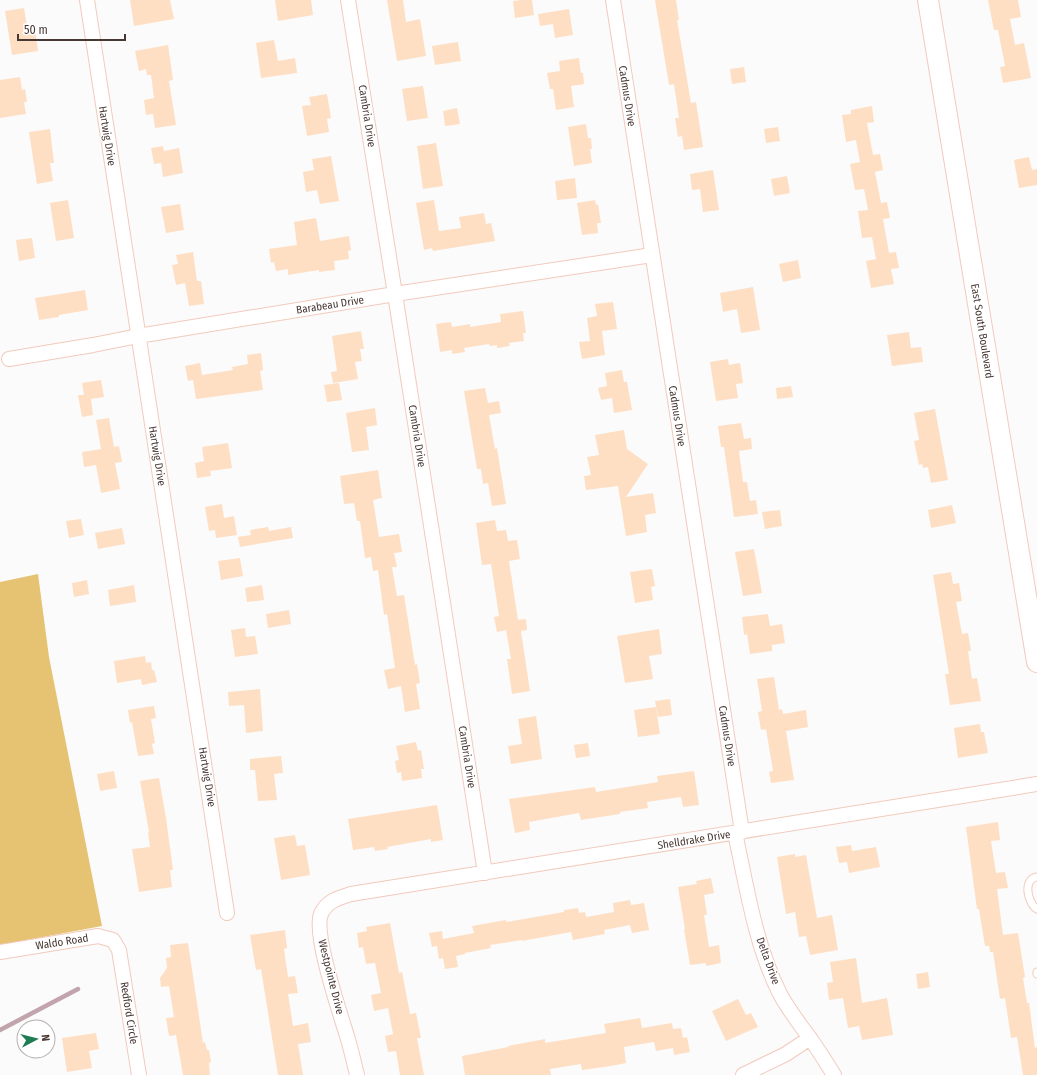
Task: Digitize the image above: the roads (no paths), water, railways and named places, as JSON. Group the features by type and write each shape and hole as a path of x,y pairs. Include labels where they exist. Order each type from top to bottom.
{"street":[{"name":"Hartwig Drive","path":"87,0 227,913"},
{"name":"Cambria Drive","path":"348,0 396,294 485,873"},
{"name":"Cadmus Drive","path":"613,0 738,833"},
{"name":"East South Boulevard","path":"928,0 1037,662"},
{"name":"Barabeau Drive","path":"9,359 138,336 396,294 652,255"},
{"name":"Shelldrake Drive","path":"351,894 1037,784"},
{"name":"Delta Drive","path":"738,833 755,926 766,960 786,1004 834,1075"},
{"name":"Westpointe Drive","path":"351,894 334,899 325,906 321,915 320,929 330,980 357,1075"},
{"name":"Waldo Road","path":"0,952 98,936 113,940 119,950"},
{"name":"Redford Circle","path":"119,950 139,1075"},
{"path":"743,1075 786,1054 810,1038"}],"lane":[{"path":"1037,877 1030,880 1028,885 1029,895 1033,907 1037,909"}],"waterway":[{"path":"0,1030 78,989"}]}
